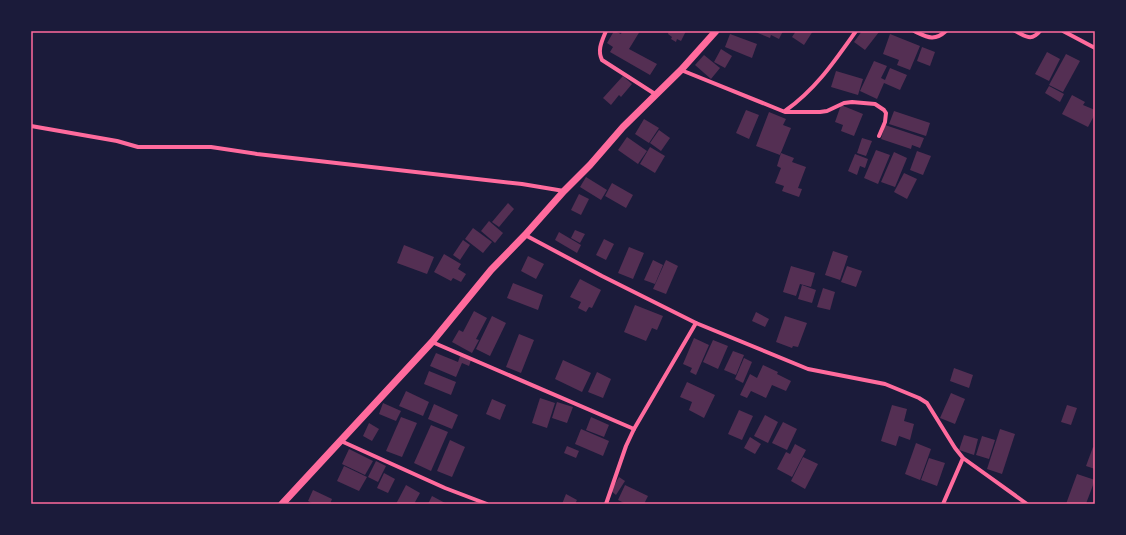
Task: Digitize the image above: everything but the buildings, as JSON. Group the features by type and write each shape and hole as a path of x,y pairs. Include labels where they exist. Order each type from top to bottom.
{"street":[{"path":"606,31 599,50 599,55 602,60 655,94"},
{"path":"282,504 432,342 491,270 590,165 623,127 681,70 716,31"},
{"path":"785,112 802,99 814,87 856,31"},
{"path":"914,31 930,38 940,36 946,31"},
{"path":"1015,31 1029,38 1035,36 1040,31"},
{"path":"1063,31 1095,47"},
{"path":"681,70 785,112 827,111 844,102 875,104 884,110 886,114 886,122 879,136"},
{"path":"31,126 138,147 222,148 257,154 522,184 564,191"},
{"path":"525,235 602,276 696,323 808,369 885,384 918,398 927,403 955,448 963,458 1027,504"},
{"path":"606,504 623,453 634,429 696,323"},
{"path":"432,342 634,429"},
{"path":"341,441 445,488 487,504"},
{"path":"942,504 963,458"}]}
